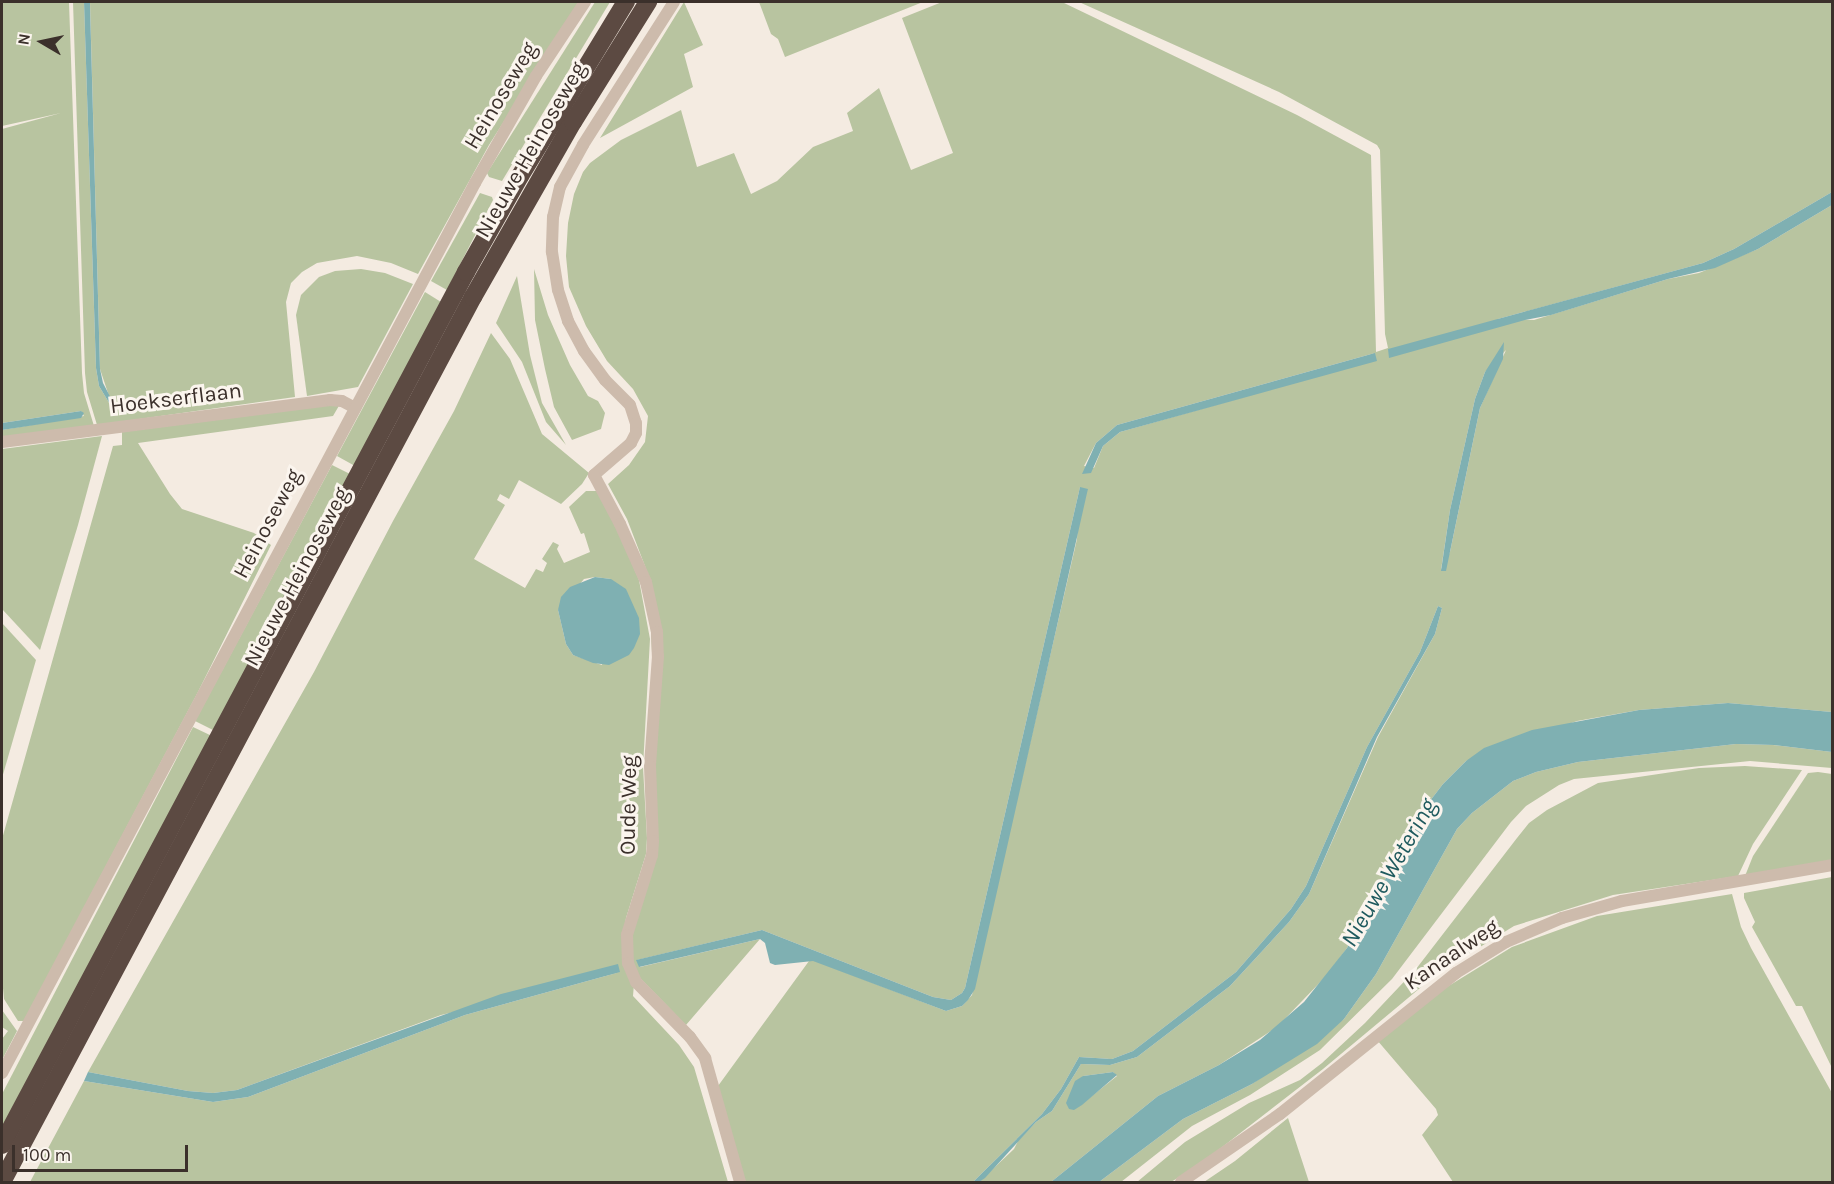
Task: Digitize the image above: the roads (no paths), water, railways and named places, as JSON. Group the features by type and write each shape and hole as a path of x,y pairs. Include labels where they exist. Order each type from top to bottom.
{"highway":[{"name":"Nieuwe Heinoseweg","path":"2,1145 466,272 520,176 626,2"},
{"name":"Nieuwe Heinoseweg","path":"2,1182 479,287 573,122 648,2"}],"street":[{"name":"Heinoseweg","path":"2,1073 498,141 585,2"},
{"name":"Oude Weg","path":"674,2 583,145 560,187 553,217 552,252 558,290 568,321 584,351 635,414 636,434 631,443 594,476 620,524 645,582 657,632 658,656 650,766 654,841 652,855 627,935 628,963 636,982 690,1037 705,1058 740,1182"},
{"name":"Hoekserflaan","path":"2,442 178,422 330,400 342,401 355,408"},
{"name":"Kanaalweg","path":"1181,1182 1280,1114 1456,972 1506,942 1562,918 1622,901 1833,865"}],"water":[{"path":"84,2 90,2 100,369 103,383 116,408 114,411 99,386 96,368"},
{"path":"1832,192 1832,205 1758,249 1715,268 1668,279 1551,315 1525,320 1389,358 1388,349 1703,263 1734,249"},
{"path":"1504,342 1503,359 1480,408 1446,571 1441,571 1450,510 1475,399 1485,372"},
{"path":"1375,353 1377,361 1120,432 1103,446 1091,473 1082,474 1096,443 1117,425"},
{"path":"81,411 84,413 81,418 2,430 2,423"},
{"path":"1080,487 1088,489 975,989 968,1000 962,1006 946,1011 813,961 775,965 770,963 765,943 760,939 639,967 636,960 762,930 933,997 951,1000 962,993"},
{"path":"595,577 611,579 626,589 639,618 640,634 634,648 629,655 609,665 593,663 573,655 566,644 558,610 561,597 570,587"},
{"path":"1438,606 1442,608 1435,634 1377,737 1309,894 1289,922 1230,986 1137,1057 1110,1065 1081,1064 1052,1111 1036,1122 985,1178 979,1182 973,1182 1042,1114 1061,1089 1079,1057 1112,1059 1133,1051 1236,972 1291,909 1306,886 1367,747 1420,652"},
{"name":"Nieuwe Wetering","path":"1728,703 1832,712 1832,752 1774,745 1736,744 1578,762 1536,772 1513,781 1472,813 1457,829 1376,974 1344,1019 1317,1044 1252,1084 1183,1119 1099,1182 1051,1182 1158,1096 1219,1065 1260,1040 1304,1002 1347,948 1426,806 1443,784 1466,761 1484,748 1532,730 1639,710"},
{"path":"618,964 620,972 465,1015 248,1097 213,1102 84,1081 88,1072 188,1091 213,1093 237,1090 501,994"},
{"path":"1113,1072 1117,1075 1082,1105 1074,1110 1069,1109 1066,1103 1075,1081 1083,1076"}]}
